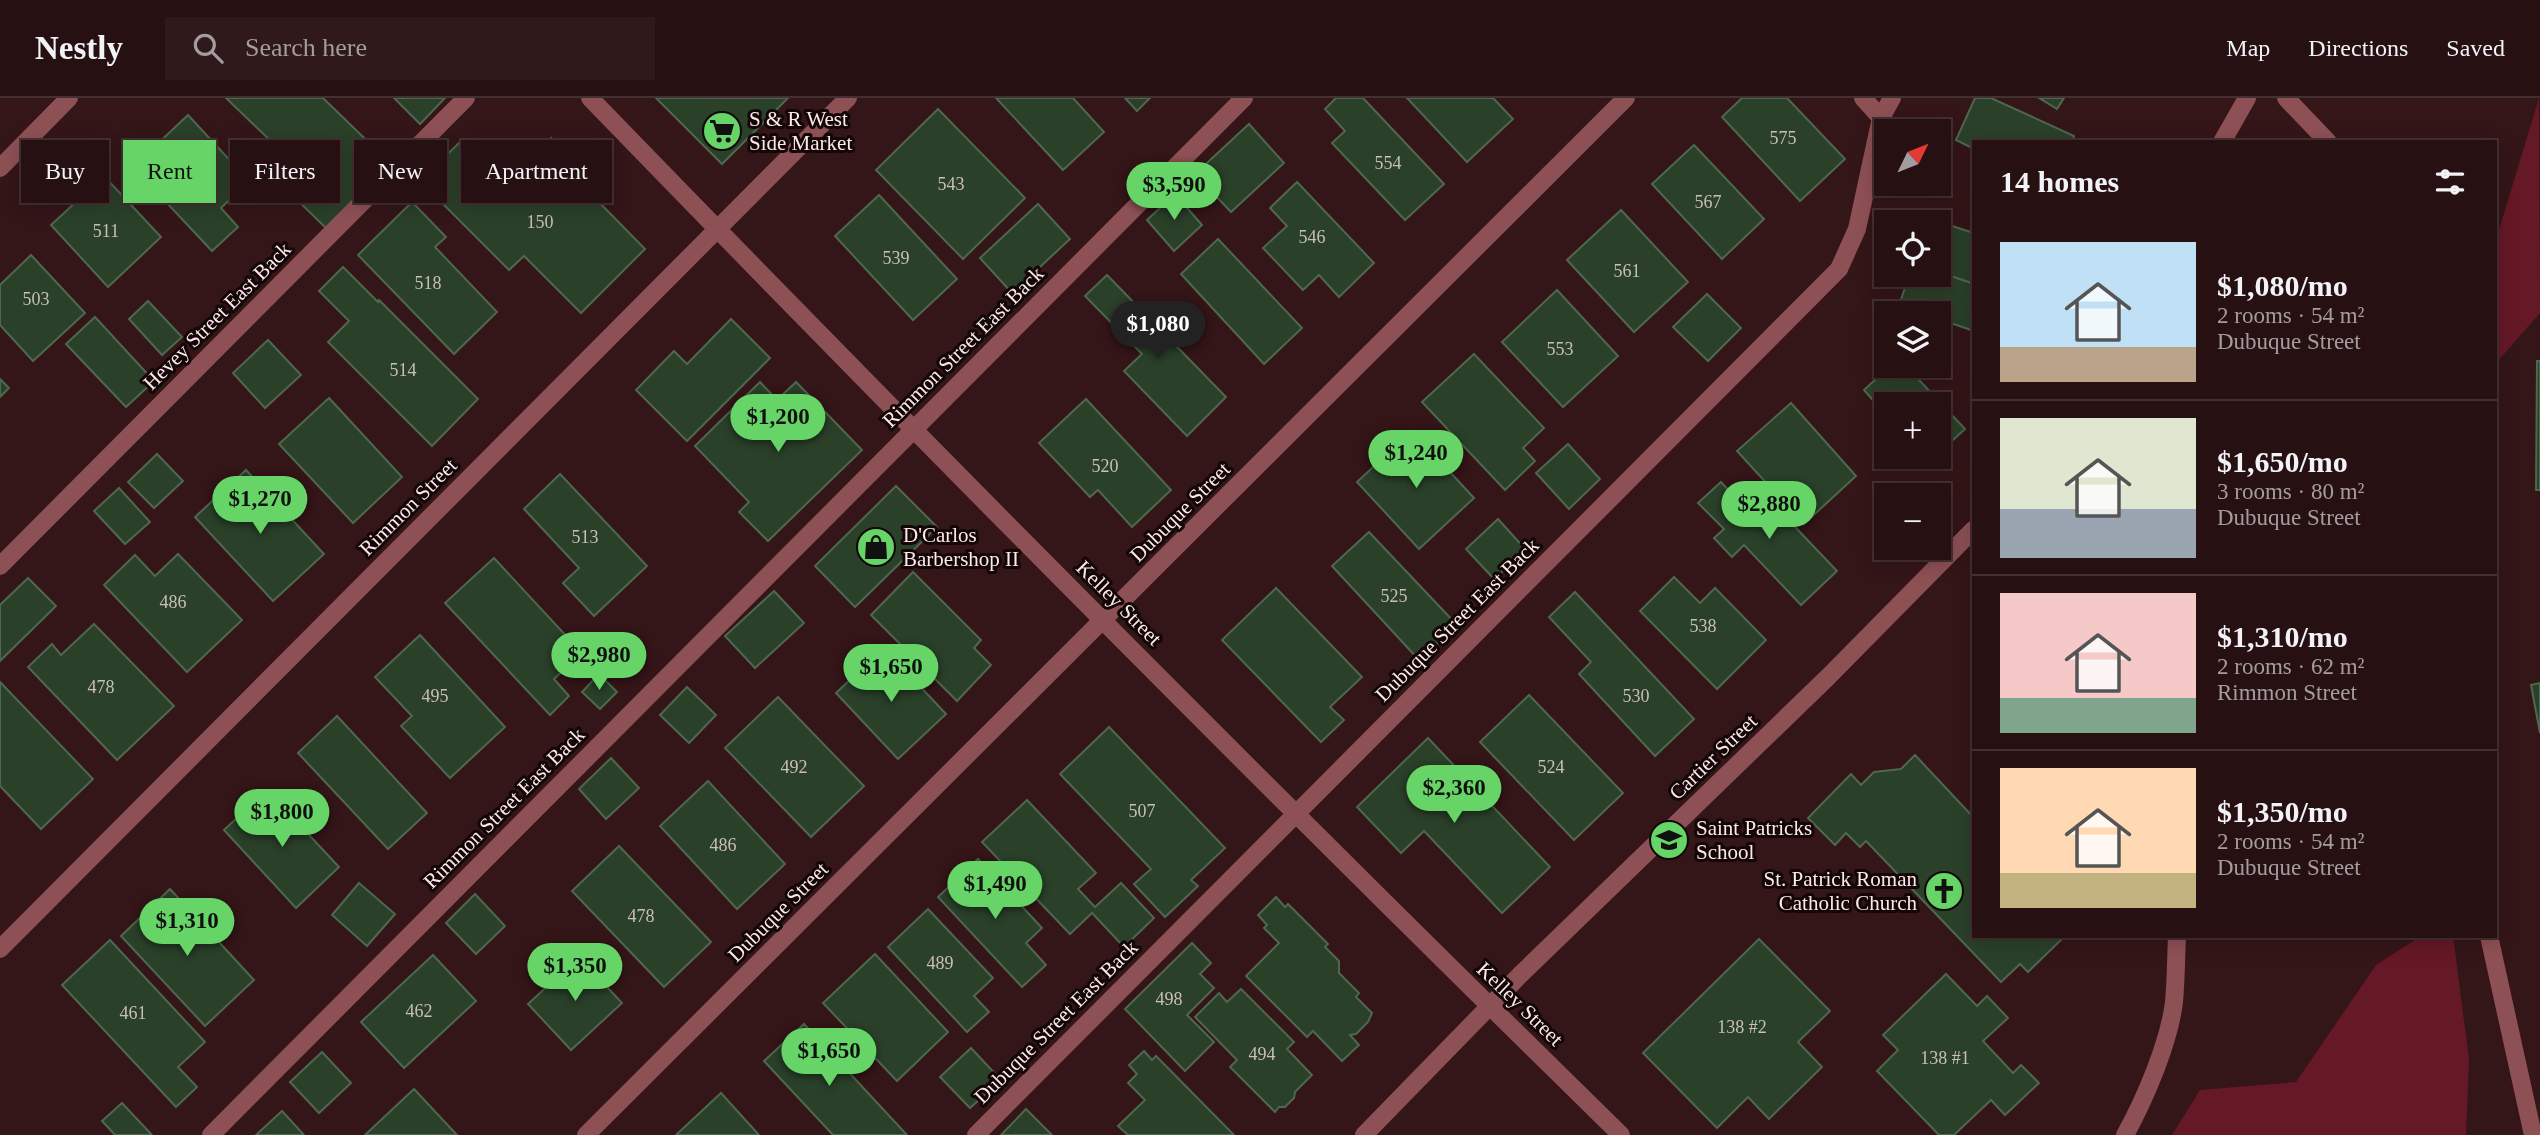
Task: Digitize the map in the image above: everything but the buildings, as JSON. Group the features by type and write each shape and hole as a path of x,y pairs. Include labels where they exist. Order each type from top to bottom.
{"street":[{"path":"0,168 69,98"},
{"name":"Hevey Street East Back","path":"0,566 466,98"},
{"name":"Kelley Street","path":"590,98 1104,621 1489,1007 1621,1135"},
{"name":"Rimmon Street","path":"0,949 848,98"},
{"name":"Rimmon Street East Back","path":"211,1135 1244,98"},
{"name":"Dubuque Street","path":"586,1135 1626,98"},
{"path":"1863,98 1881,118"},
{"name":"Dubuque Street East Back","path":"976,1135 1839,270 1857,229 1881,118 1892,98"},
{"path":"2223,140 2247,98"},
{"path":"2286,98 2326,140"},
{"name":"Cartier Street","path":"1364,1135 1489,1007 1828,677 1972,531"},
{"path":"2125,1135 2146,1093 2174,1004 2177,938"},
{"path":"2488,938 2533,1135"}],"shaded area":[{"path":"2539,98 2540,313 2497,362 2497,237"},
{"path":"2418,938 2453,938 2469,1059 2466,1135 2172,1135 2200,1090 2296,1082 2376,965"}],"place":[{"name":"S & R West Side Market","path":"722,131"},
{"name":"D'Carlos Barbershop II","path":"876,547"},
{"name":"Saint Patricks School","path":"1669,840"},
{"name":"St. Patrick Roman Catholic Church","path":"1944,891"}]}
